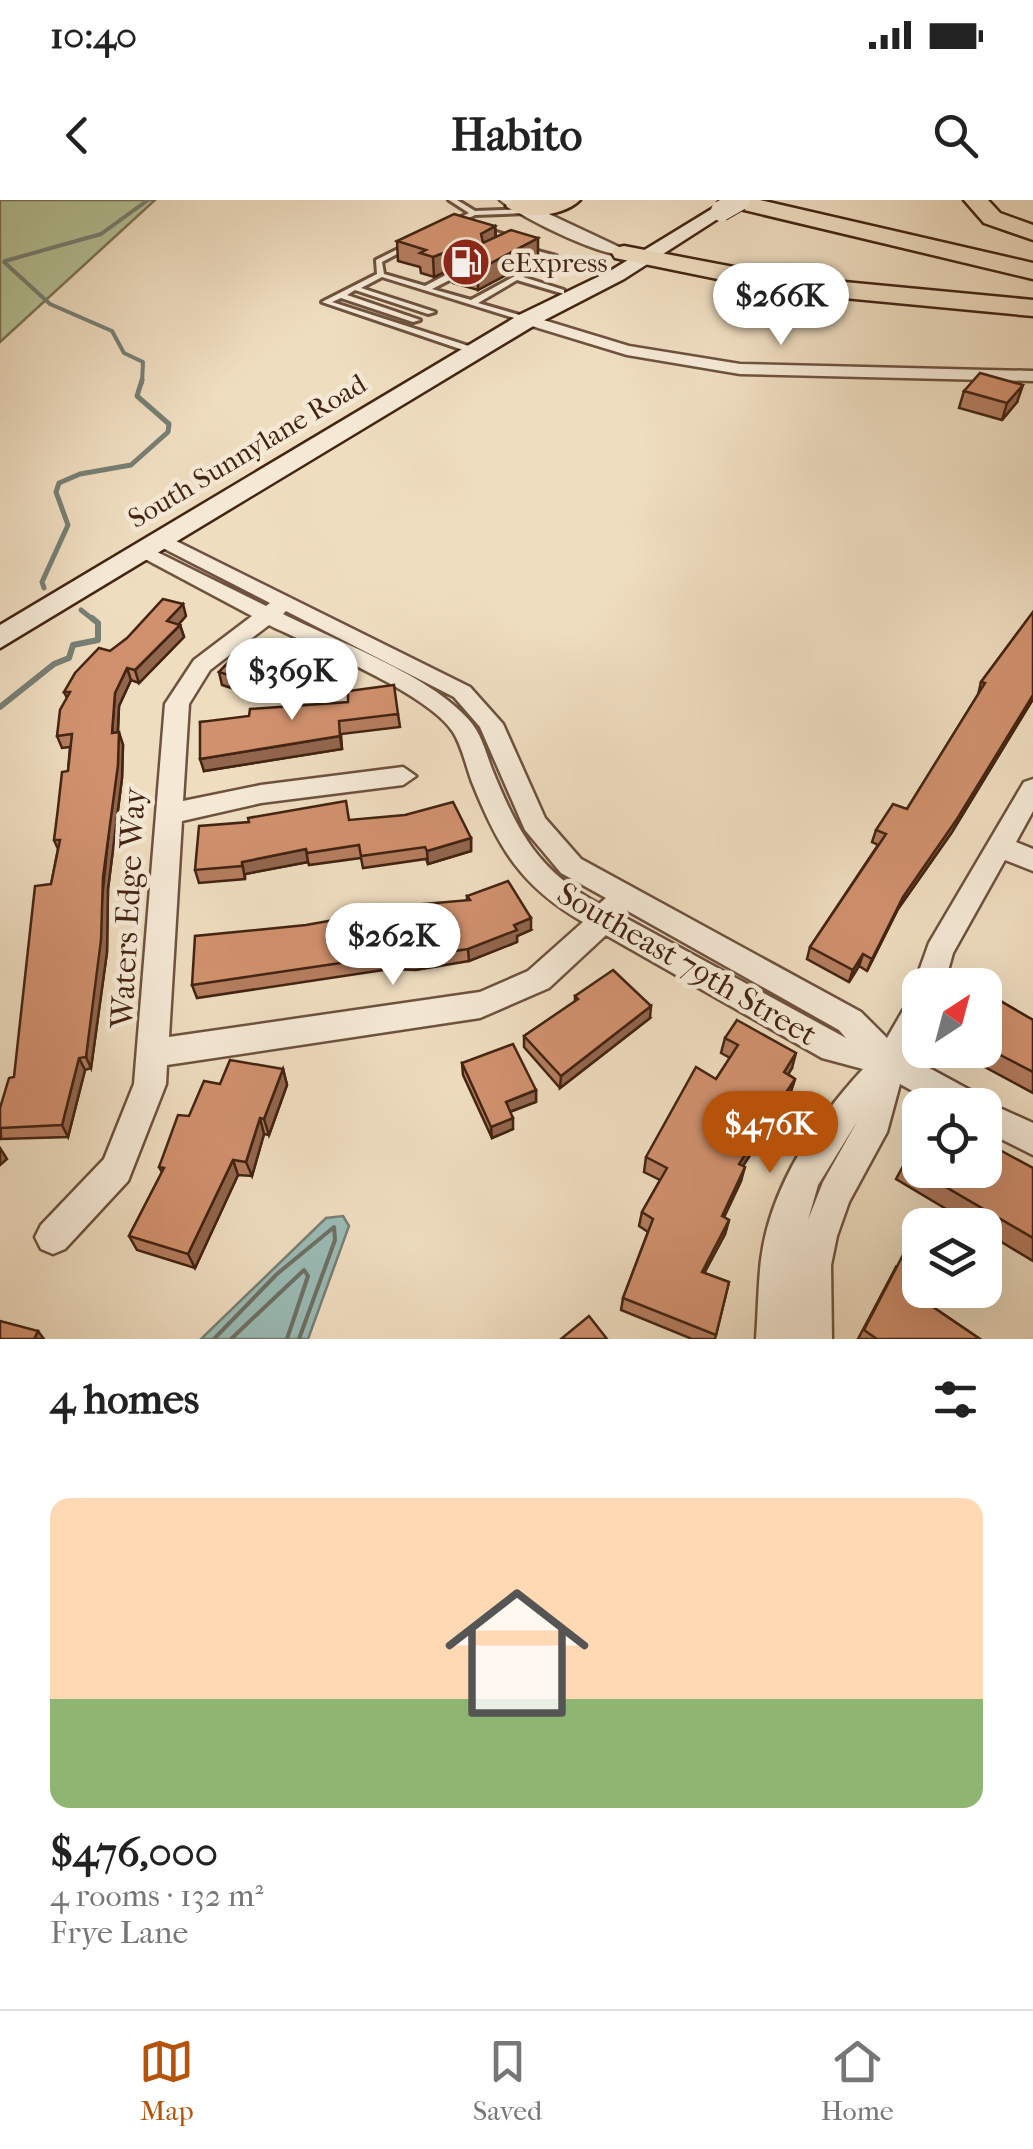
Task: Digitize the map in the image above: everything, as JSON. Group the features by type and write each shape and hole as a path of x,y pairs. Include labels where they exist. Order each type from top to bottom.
{"highway":[{"path":"526,210 568,200"},
{"path":"526,210 548,208 568,200"},
{"path":"783,200 1033,258"},
{"path":"975,200 992,218 1033,233"},
{"path":"718,204 1033,272"},
{"path":"634,256 781,284 1033,308"}],"main road":[{"name":"South Sunnylane Road","path":"0,638 718,204 740,200"},
{"name":"South Sunnylane Road","path":"527,320 561,292 634,256"}],"street":[{"path":"526,210 634,256"},
{"path":"527,320 628,350 740,370 1033,376"},
{"name":"Southeast 79th Street","path":"152,546 404,671 445,680 492,724 534,823 551,847 613,907 832,1048 890,1062 937,1088"},
{"name":"Waters Edge Way","path":"52,1237 116,1170 150,1084 174,722 183,691 215,653 277,607"},
{"name":"Southeast 79th Street","path":"404,671 463,728 505,832 523,860 547,883 613,907"},
{"path":"168,814 261,794 403,776"},
{"path":"934,968 938,951 1033,788"},
{"path":"1000,846 1033,861"},
{"path":"155,1052 506,998 545,979 613,907"},
{"path":"775,1339 779,1257 795,1200 831,1132 890,1062 902,1040"},
{"path":"812,1324 813,1266 827,1216 871,1132 890,1062"},
{"path":"1002,1123 1033,1140"}],"lane":[{"path":"452,200 474,213"},
{"path":"439,230 474,213 526,210"},
{"path":"455,222 504,236 509,244 554,257 472,303"},
{"path":"381,275 378,261 424,238"},
{"path":"495,252 509,244"},
{"path":"426,289 464,269"},
{"path":"475,351 326,302 381,275 527,320"},
{"path":"516,278 561,292"},
{"path":"355,288 431,312"},
{"path":"355,288 431,312"},
{"path":"355,288 431,312"},
{"path":"401,328 456,298"},
{"path":"486,781 514,776"},
{"path":"792,1108 860,1151"},
{"path":"795,1200 827,1216"},
{"path":"776,1303 812,1324"}],"green space":[{"path":"0,200 155,200 0,342"}],"water":[{"path":"343,1216 349,1226 308,1339 201,1339 326,1218"}],"building":[{"path":"454,214 495,226 481,234 483,243 511,230 538,238 478,270 452,263 468,254 466,244 433,257 420,253 426,250 397,241"},
{"path":"980,373 1023,385 1007,403 964,391"},
{"path":"163,599 183,604 167,621 180,625 135,670 127,668 115,693 112,733 119,732 118,765 86,1057 79,1058 62,1125 0,1128 0,1108 9,1078 14,1077 35,886 51,884 60,840 54,840 62,772 68,771 72,734 57,736 60,710 70,692 64,692 75,673 99,648 110,651 127,638"},
{"path":"1033,612 1033,695 957,819 903,897 872,959 863,954 853,970 810,947 886,834 876,830 893,804 907,809 985,683 981,682"},
{"path":"243,647 280,658 256,684 219,672"},
{"path":"394,685 398,714 339,721 340,736 200,759 200,722 249,716 250,709 348,702 348,691"},
{"path":"346,801 349,820 405,815 453,802 471,838 427,851 425,847 361,856 359,845 307,853 306,849 242,862 242,866 195,870 199,826 249,822 248,818"},
{"path":"508,881 531,918 514,925 517,930 468,949 415,957 388,956 192,985 195,936 306,925 379,912 379,908 470,900 467,896"},
{"path":"613,970 651,1006 561,1076 524,1036"},
{"path":"1002,1002 1033,1020 1033,1072 1002,1056"},
{"path":"737,1020 796,1053 784,1072 795,1079 739,1164 745,1167 722,1216 729,1220 702,1272 729,1282 716,1335 623,1298 653,1219 642,1212 667,1168 646,1157 696,1067 716,1079 738,1045 725,1038"},
{"path":"513,1044 536,1090 506,1102 513,1118 491,1127 462,1063"},
{"path":"230,1060 283,1069 264,1119 260,1118 246,1162 233,1160 188,1254 129,1236 164,1168 159,1167 178,1115 189,1116 204,1081 220,1084"},
{"path":"1002,1151 1033,1168 1033,1238 1002,1220 1002,1208 982,1208 948,1188 1002,1188"},
{"path":"902,1257 902,1308 934,1308 980,1339 877,1339 864,1330"},
{"path":"589,1316 607,1339 561,1339"},
{"path":"0,1321 38,1331 34,1339 0,1339"}],"waterway":[{"path":"5,261 101,234 148,200"},
{"path":"4,262 50,304 112,331 124,353 143,362 142,383"},
{"path":"44,588 42,582 68,525 56,492 59,483 80,474 131,465 168,432 169,424 137,396 142,380"},
{"path":"81,610 95,621"},
{"path":"0,707 54,664 69,658 73,645 98,640 98,623 92,618"}],"place":[{"name":"eExpress","path":"466,262"}]}
